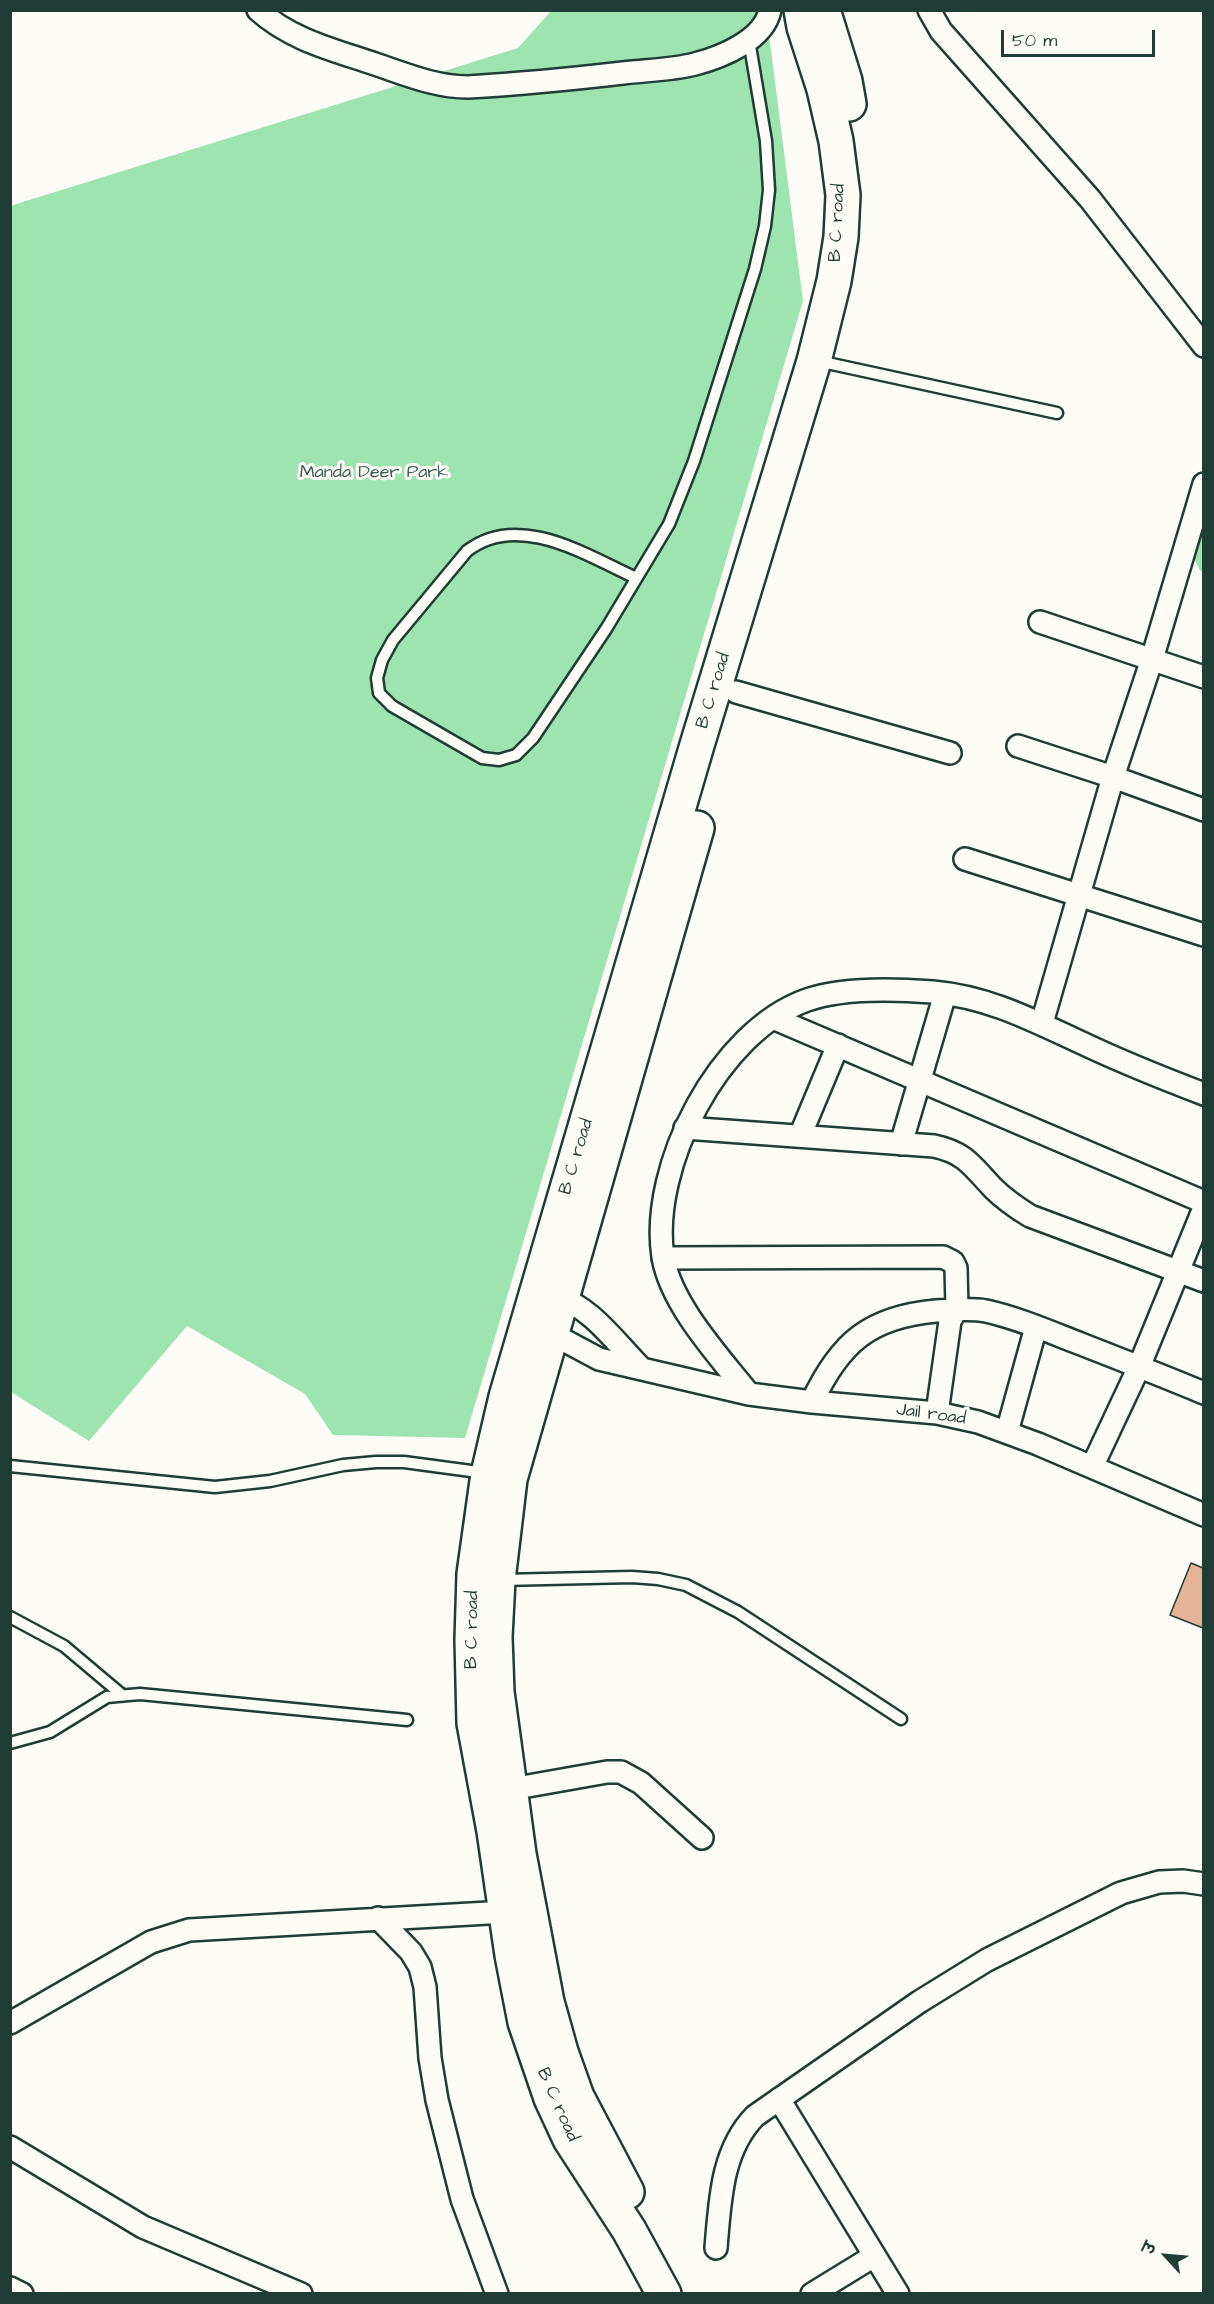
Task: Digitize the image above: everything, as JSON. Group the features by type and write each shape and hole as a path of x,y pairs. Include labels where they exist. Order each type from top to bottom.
{"main road":[{"name":"B C road","path":"687,823 824,362 841,237 843,195 836,141 824,89 804,27 801,10"},
{"path":"687,2294 620,2180 577,2097 547,2002 519,1854 497,1692 495,1637 499,1476 540,1327 687,823 736,692 824,362 846,319 856,253 861,198 860,159 845,81 823,10"},
{"name":"B C road","path":"499,1476 474,1574 472,1640 474,1723 525,2022 551,2098 570,2139 629,2230 664,2294"}],"street":[{"path":"258,10 282,28 305,39 427,81 455,87 580,78 681,67 713,58 749,40 762,28 770,10"},
{"path":"929,10 941,31 1090,199 1203,346"},
{"path":"1042,1023 1113,777 1152,659 1203,484"},
{"path":"1040,622 1203,677"},
{"path":"736,692 950,753"},
{"path":"1018,746 1203,810"},
{"path":"965,859 1203,935"},
{"path":"749,1394 682,1303 671,1283 663,1258 661,1223 666,1186 685,1128 709,1086 735,1052 762,1026 782,1011 807,1000 836,993 869,991 945,994 989,1002 1042,1023 1130,1065 1203,1094"},
{"path":"901,1144 945,994"},
{"path":"774,1018 1203,1202"},
{"path":"800,1136 838,1045"},
{"path":"685,1128 934,1146 958,1154 970,1161 1004,1199 1030,1216 1203,1281"},
{"path":"1092,1467 1139,1367 1203,1208"},
{"path":"663,1258 942,1257 953,1262 957,1268 957,1309 950,1321 937,1413"},
{"path":"550,1293 592,1316 643,1369"},
{"path":"812,1402 825,1373 838,1356 871,1328 906,1314 957,1309 989,1312 1036,1327 1203,1393"},
{"name":"Jail road","path":"540,1327 599,1359 749,1394 937,1413 978,1422 1092,1467 1203,1515"},
{"path":"1007,1432 1036,1327"},
{"path":"511,1789 607,1772 621,1772 641,1783 702,1838"},
{"path":"716,2248 722,2189 728,2164 737,2139 755,2116 919,2002 987,1960 1121,1893 1159,1882 1184,1881 1203,1884"},
{"path":"10,2023 122,1958 170,1934 227,1926 506,1912"},
{"path":"378,1918 411,1952 420,1967 425,1987 430,2058 443,2123 462,2199 497,2294"},
{"path":"779,2099 898,2294"},
{"path":"10,2147 143,2227 301,2294"},
{"path":"812,2294 874,2256"},
{"path":"10,2289 22,2294"}],"lane":[{"path":"636,578 554,541 515,534 495,536 479,541 467,551 393,640 382,660 377,678 379,693 392,706 482,758 500,760 516,755 533,738 606,629 669,524 694,461 755,269 765,226 769,190 766,141 749,40"},
{"path":"824,362 1057,413"},
{"path":"10,1466 215,1487 270,1481 343,1465 376,1462 423,1464 499,1476"},
{"path":"498,1580 632,1577 686,1584 738,1612 901,1719"},
{"path":"10,1617 64,1646 121,1694"},
{"path":"10,1743 50,1732 107,1697 121,1694 407,1720"}],"green space":[{"name":"Manda Deer Park","path":"551,11 766,11 803,301 465,1438 333,1435 305,1394 187,1326 89,1441 11,1392 10,206 518,48"},
{"path":"1203,526 1203,571 1200,571 1194,558"}],"building":[{"path":"1191,1563 1203,1568 1203,1628 1170,1615"}]}
